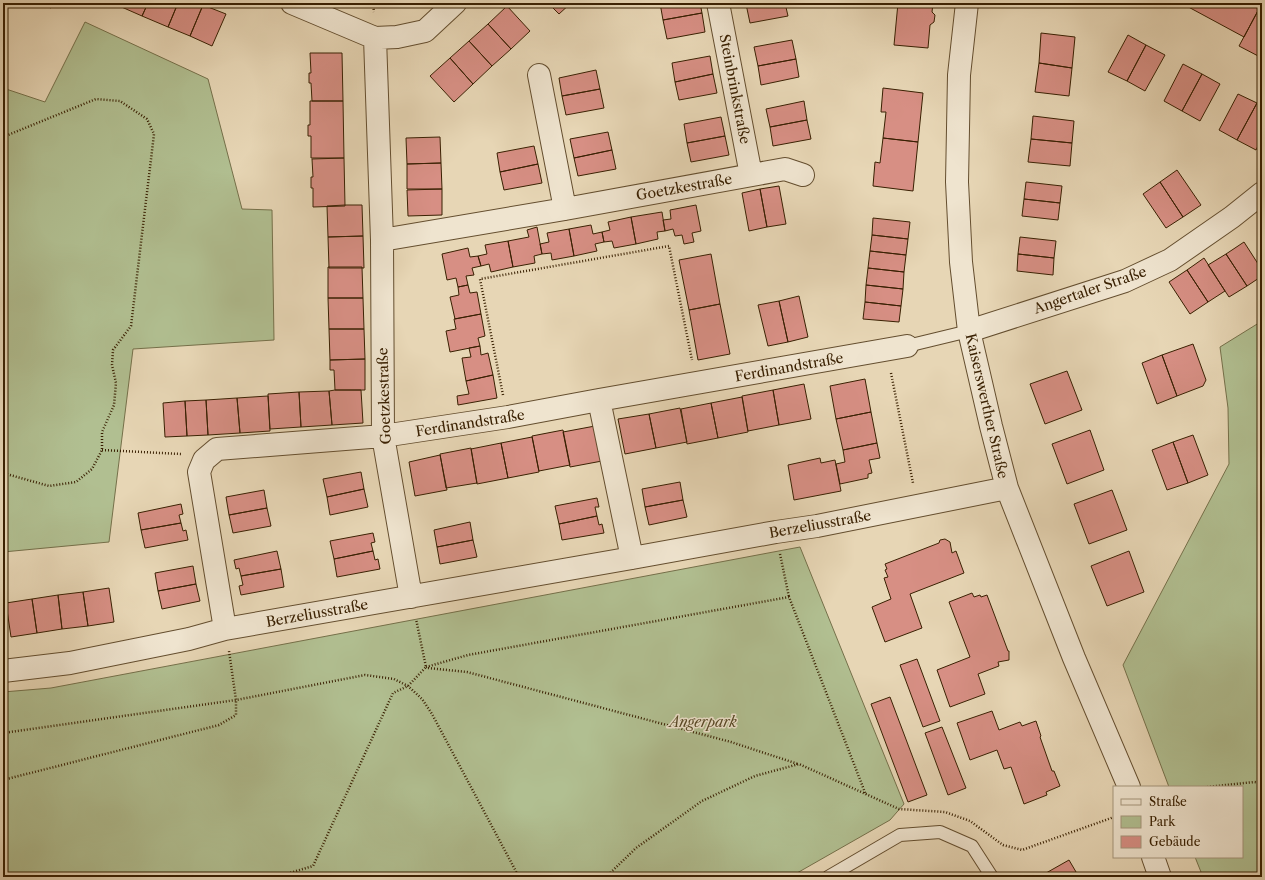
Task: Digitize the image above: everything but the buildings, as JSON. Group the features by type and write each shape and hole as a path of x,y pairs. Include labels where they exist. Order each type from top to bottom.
{"street":[{"path":"292,3 375,38 397,37 425,31 455,3"},
{"name":"Steinbrinkstraße","path":"718,3 751,175"},
{"name":"Kaiserswerther Straße","path":"967,3 959,75 957,182 961,262 969,331 990,426 1007,488 1071,650 1128,786"},
{"name":"Goetzkestraße","path":"375,38 382,240 383,436 411,597"},
{"path":"539,75 565,210"},
{"name":"Goetzkestraße","path":"382,240 565,210 785,169 803,175"},
{"name":"Angertaler Straße","path":"969,331 1125,281 1170,260 1232,217 1262,193"},
{"name":"Ferdinandstraße","path":"204,460 217,449 383,436 508,417 907,346"},
{"path":"599,400 632,558"},
{"path":"204,460 199,472 227,639"},
{"name":"Berzeliusstraße","path":"3,671 70,664 189,640 227,639 411,597 816,526 1007,488"},
{"path":"1153,858 1160,877"}],"lane":[{"path":"907,346 969,331"},
{"path":"828,877 900,835 940,832 972,846 992,877"}],"path":[{"path":"3,138 96,99 120,101 147,119 154,134 131,326 113,350 112,365 116,383 114,405 102,432 102,450 92,469 76,482 49,486 3,473"},
{"path":"508,417 480,279 669,246 697,383"},
{"path":"886,350 918,505"},
{"path":"102,450 180,454 204,460"},
{"path":"776,532 789,597 866,795"},
{"path":"411,597 426,668"},
{"path":"276,877 313,866 393,693 408,686 426,668 468,655 789,597"},
{"path":"3,780 219,726 236,715 236,700 227,639"},
{"path":"426,668 467,672 731,742 799,764 899,809 944,812 970,821 1003,845 1022,850 1113,817"},
{"path":"3,733 236,700 365,675 394,679 408,686 422,699 432,714 519,877"},
{"path":"606,877 636,848 702,801 755,776 799,764"},
{"path":"1216,786 1254,782 1262,783"}],"green space":[{"path":"85,22 208,79 242,209 272,210 274,340 133,349 109,542 3,552 3,88 45,102"},
{"path":"1262,321 1262,877 1203,877 1195,858 1243,858 1243,786 1169,786 1123,665 1229,464 1228,408 1220,347"},
{"name":"Angerpark","path":"800,547 904,804 890,820 790,877 3,877 3,692 51,688"}]}
